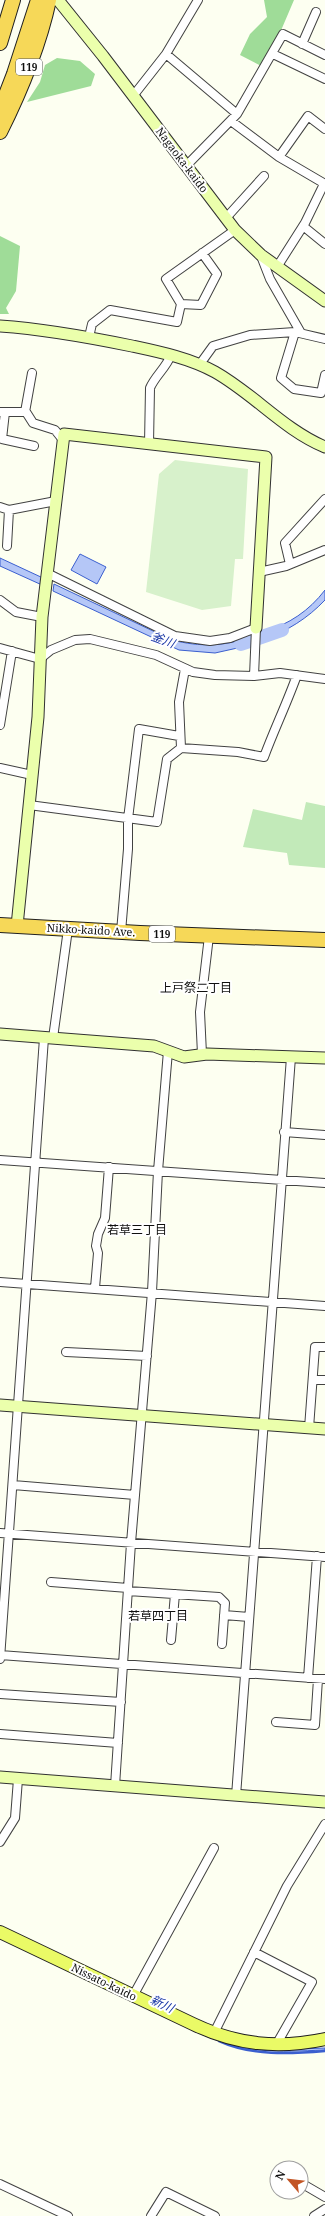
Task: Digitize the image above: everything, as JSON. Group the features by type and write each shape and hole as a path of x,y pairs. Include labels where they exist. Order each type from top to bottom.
{"highway":[{"path":"0,43 13,0"},
{"name":"119","path":"0,91 30,0"},
{"name":"119","path":"0,110 14,74 38,0"},
{"name":"119","path":"0,132 24,80 36,47 49,0"},
{"name":"Nikko-kaido Ave.","path":"0,925 121,932 325,940"}],"main road":[{"name":"Nissato-kaido","path":"0,1932 214,2033 248,2043 276,2045 293,2045 325,2039"}],"street":[{"name":"Nagaoka-kaido","path":"58,0 235,230 261,255 325,301"},
{"path":"133,96 166,54 198,0"},
{"path":"302,44 316,12"},
{"path":"186,166 234,118 273,54 283,34 325,55"},
{"path":"166,54 234,118 279,157 325,184 303,226 277,267"},
{"path":"273,54 325,79"},
{"path":"279,157 308,116 325,129"},
{"path":"226,218 264,176"},
{"path":"303,226 325,244"},
{"path":"89,338 92,324 110,310 177,322 181,304 166,279 235,230"},
{"path":"181,304 201,305 217,274 202,253"},
{"path":"261,255 270,279 298,332 281,378 294,390 321,393 325,375"},
{"path":"0,326 89,338 171,355 200,364 228,380 309,440 325,447"},
{"path":"200,364 213,346 250,335 298,332 325,339"},
{"path":"149,444 150,388 153,381 168,363 171,355"},
{"path":"24,412 32,373"},
{"path":"24,412 2,412 2,439 34,446"},
{"path":"24,412 33,423 55,430 64,440"},
{"path":"17,926 38,717 42,617 64,434 266,457 254,653 254,676"},
{"path":"290,564 286,543 325,499"},
{"path":"0,507 9,510 56,502"},
{"path":"7,546 9,510"},
{"path":"259,572 290,564 325,550"},
{"path":"47,573 175,636 210,641 230,638 256,628"},
{"path":"0,600 16,612 42,617"},
{"path":"40,659 51,650 75,640 90,639 156,655 185,669 215,675 254,676 280,673 325,678"},
{"path":"0,648 40,659"},
{"path":"0,725 12,651"},
{"path":"181,748 179,736 179,702 185,669"},
{"path":"29,805 157,822 167,758 181,748 238,752 264,758 273,732 282,715 297,675"},
{"path":"121,932 128,849 128,819 139,729 179,736"},
{"path":"0,768 32,775"},
{"path":"0,1659 2,1608 13,1485 36,1162 48,1038 68,929"},
{"path":"202,1054 200,1012 209,936"},
{"path":"0,1034 154,1046 184,1057 202,1054 325,1058"},
{"path":"115,1786 131,1543 143,1416 152,1292 158,1171 168,1051"},
{"path":"236,1796 265,1425 280,1180 291,1057"},
{"path":"284,1132 325,1135"},
{"path":"0,1160 325,1183"},
{"path":"95,1288 98,1253 96,1246 98,1234 105,1218 108,1167"},
{"path":"0,1282 152,1292 325,1306"},
{"path":"309,1428 315,1347 325,1347"},
{"path":"66,1352 147,1356"},
{"path":"313,1380 325,1380"},
{"path":"0,1405 325,1429"},
{"path":"13,1485 135,1495"},
{"path":"0,1533 321,1557 308,1678"},
{"path":"51,1582 219,1597 225,1603 222,1644"},
{"path":"171,1640 175,1594"},
{"path":"224,1615 249,1617"},
{"path":"0,1655 124,1663 321,1679 315,1725 276,1722"},
{"path":"0,1694 121,1702"},
{"path":"0,1734 118,1743"},
{"path":"0,1777 325,1802"},
{"path":"0,1842 15,1818 18,1779"},
{"path":"214,2033 287,1886 325,1824"},
{"path":"133,1996 214,1848"},
{"path":"254,1952 312,1982 276,2045"},
{"path":"0,2184 68,2216"},
{"path":"309,2188 325,2197"},
{"path":"151,2216 166,2192 204,2214 215,2216"},
{"path":"314,2216 325,2209"}],"green space":[{"path":"264,0 294,0 265,68 240,55 250,34 267,17"},
{"path":"57,58 80,61 95,74 91,86 27,102 40,82 45,65"},
{"path":"0,236 20,246 16,291 6,308 9,314 0,314"},
{"path":"175,460 248,469 243,559 235,559 231,606 202,610 146,592 159,474"},
{"path":"306,802 325,806 325,868 289,865 287,853 243,847 253,809 302,820"}],"water":[{"path":"80,554 106,567 97,584 71,570"},
{"path":"0,558 43,578 42,585 0,566"},
{"path":"54,584 172,640 193,644 212,645 242,640 252,636 251,645 215,653 179,650 53,591"},
{"path":"325,590 325,600 311,613 289,628 264,640 264,632 282,625 298,616 319,598"},
{"path":"201,2034 271,2050 325,2048 325,2050 276,2051 262,2050 233,2045"}],"waterway":[{"name":"釜川","path":"241,644 282,630"},
{"name":"新川","path":"219,2041 232,2046 258,2052 298,2053 325,2051"}],"district":[{"name":"上戸祭二丁目","path":"196,988"},
{"name":"若草三丁目","path":"137,1230"},
{"name":"若草四丁目","path":"158,1616"}]}
